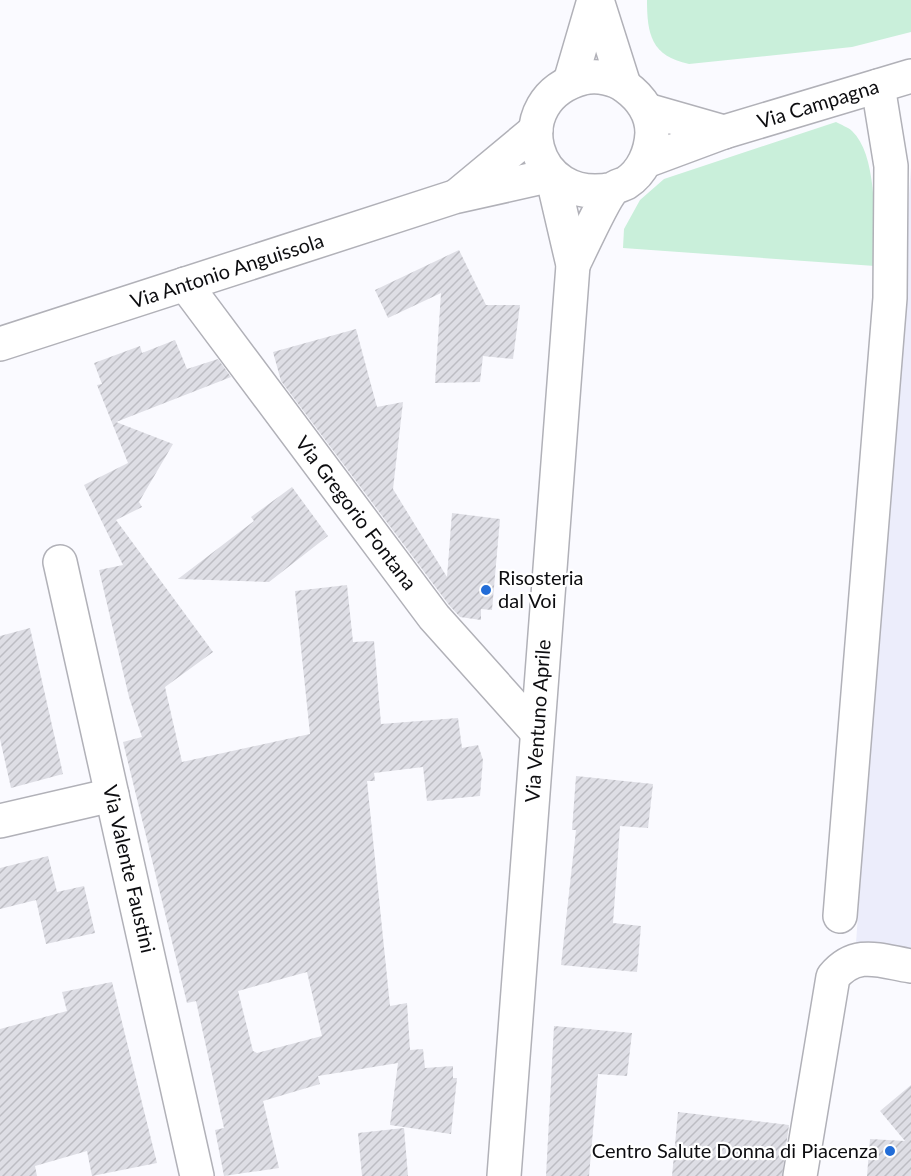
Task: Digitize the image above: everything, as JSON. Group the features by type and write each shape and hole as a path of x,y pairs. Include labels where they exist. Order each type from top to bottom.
{"street":[{"path":"570,82 595,0"},
{"path":"595,0 624,85 637,96 647,110 652,127 651,144 646,161"},
{"name":"Via Campagna","path":"646,161 724,132 911,76"},
{"name":"Via Ventuno Aprile","path":"504,1176 573,265 552,176 542,162 537,146 536,130 539,115 546,101 557,89 570,82 588,77 607,78 624,85"},
{"path":"840,916 890,298 891,166 878,86"},
{"path":"647,110 724,132"},
{"name":"Via Antonio Anguissola","path":"454,197 536,130"},
{"name":"Via Ventuno Aprile","path":"573,265 613,189 627,183 646,161"},
{"path":"552,176 566,186 581,191 597,193 613,189"},
{"name":"Via Antonio Anguissola","path":"0,344 454,197 552,176"},
{"name":"Via Gregorio Fontana","path":"185,284 434,617 537,732"},
{"name":"Via Valente Faustini","path":"60,562 197,1176"},
{"path":"0,821 112,795"},
{"path":"800,1176 833,977 844,964 861,958 911,966"}],"shaded area":[{"path":"911,167 911,967 856,943"}],"green space":[{"path":"647,0 911,0 911,32 852,47 689,64 666,55 654,42 648,23"},
{"path":"836,122 852,131 861,143 867,158 873,195 875,266 623,248 624,229 640,200 664,179"}],"building":[{"path":"459,250 486,305 520,305 513,359 483,356 480,382 435,383 441,293 388,318 375,290"},
{"path":"356,329 377,407 403,402 393,489 447,577 452,513 500,519 492,610 481,609 481,620 460,617 449,605 281,381 273,352"},
{"path":"175,340 187,369 218,359 231,377 116,422 173,444 139,502 142,507 116,520 213,652 165,687 182,762 310,734 295,591 347,585 353,642 374,641 381,724 458,718 462,748 478,745 483,760 480,796 427,801 423,767 374,773 375,781 367,781 390,1006 407,1003 410,1050 423,1049 425,1068 453,1066 453,1078 457,1078 451,1134 390,1125 398,1063 318,1076 320,1084 263,1101 279,1168 224,1176 215,1130 224,1128 196,1001 187,1003 123,742 142,737 129,697 99,570 123,565 84,485 128,463 97,385 102,384 94,363 140,346 142,353","holes":["307,972 322,1036 257,1053 253,1051 238,991"]},
{"path":"292,487 328,536 269,582 178,579 254,521 251,517"},
{"path":"30,628 63,774 11,788 0,739 0,636"},
{"path":"576,776 653,784 648,828 620,826 613,923 641,926 637,972 561,965 576,830 572,830"},
{"path":"48,856 57,892 84,886 95,933 46,944 36,900 0,909 0,868"},
{"path":"112,982 157,1163 92,1176 87,1151 35,1166 37,1176 0,1176 0,1029 67,1011 62,992"},
{"path":"554,1026 632,1033 627,1076 598,1074 589,1176 546,1176"},
{"name":"Centro Salute Donna di Piacenza","path":"911,1085 911,1176 867,1176 870,1139 905,1141 880,1111"},
{"path":"678,1112 789,1125 782,1176 672,1176"},
{"path":"404,1128 408,1176 362,1176 358,1133"}],"place":[{"name":"Risosteria dal Voi","path":"486,590"},
{"name":"Centro Salute Donna di Piacenza","path":"890,1151"}]}
